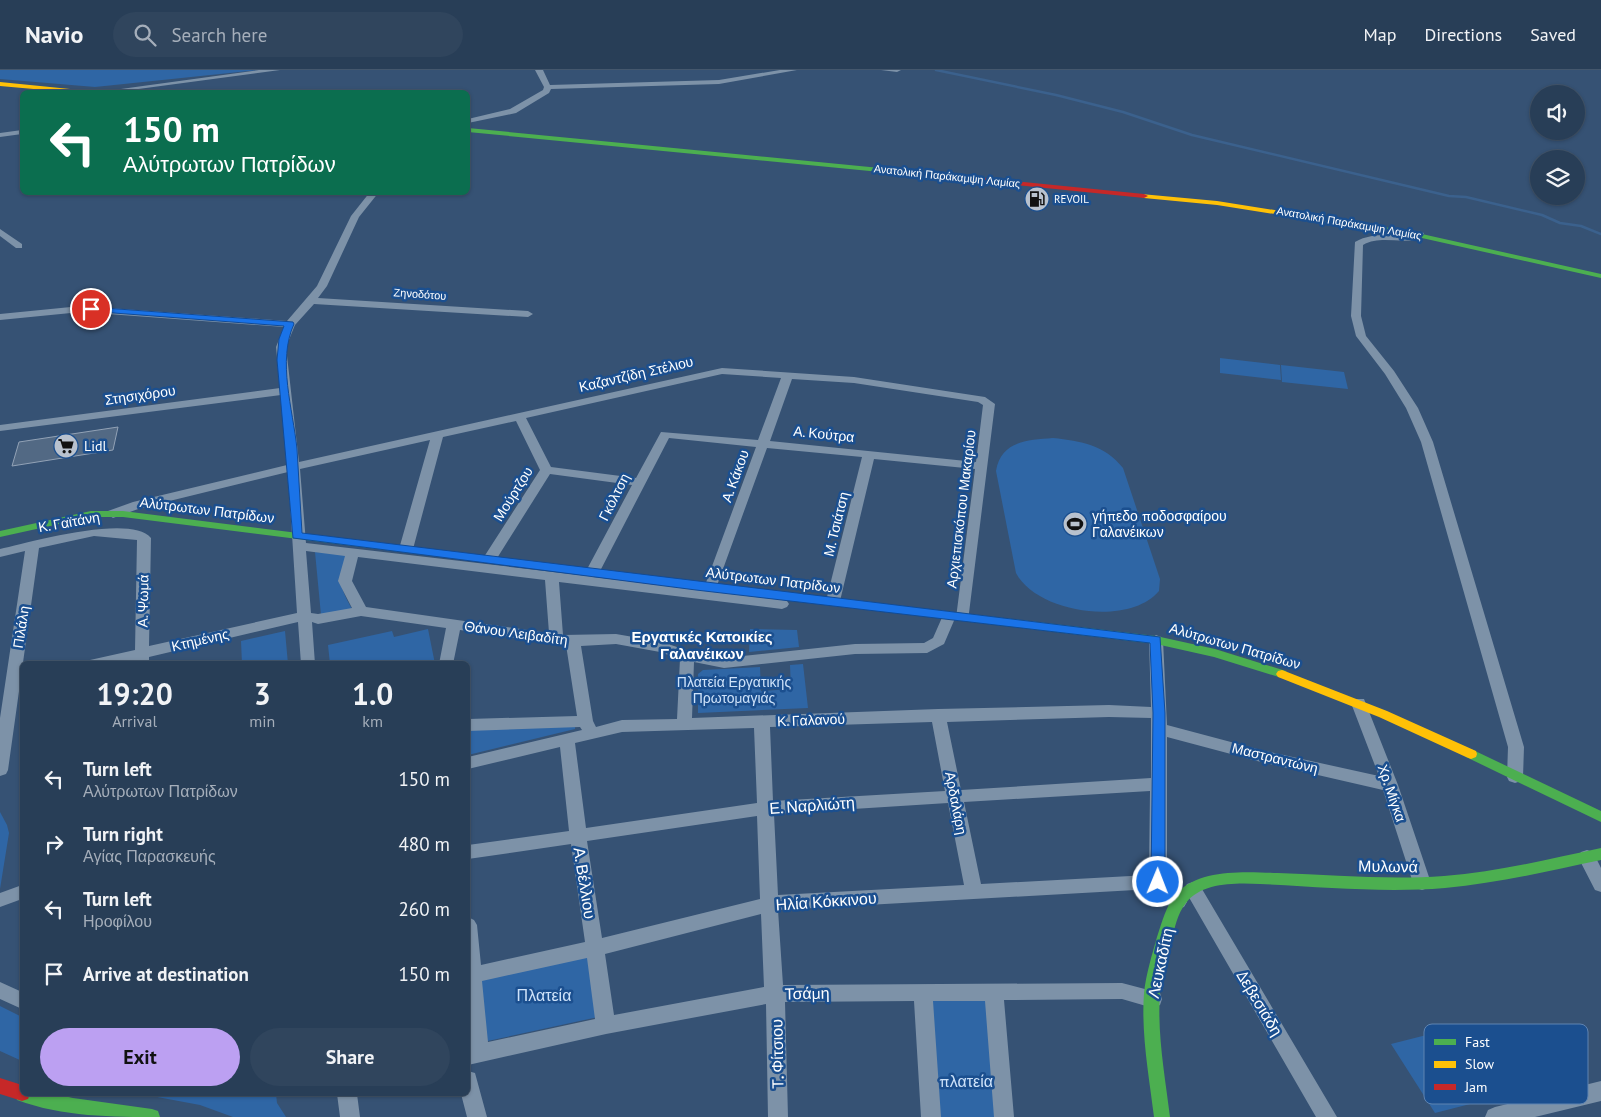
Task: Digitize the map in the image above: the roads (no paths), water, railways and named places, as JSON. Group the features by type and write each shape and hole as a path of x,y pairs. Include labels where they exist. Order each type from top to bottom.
{"street":[{"path":"135,90 276,70"},
{"path":"539,70 548,87"},
{"path":"548,87 719,82 793,70"},
{"path":"885,70 897,70"},
{"path":"0,84 60,90"},
{"path":"470,120 513,110 546,91 548,87"},
{"name":"Ανατολική Παράκαμψη Λαμίας","path":"470,130 1187,199 1308,216 1421,235 1601,276"},
{"path":"0,135 20,132"},
{"path":"308,661 281,347 290,324 311,301 330,271 355,216 372,195"},
{"path":"0,232 20,246"},
{"path":"1421,235 1404,239 1373,236 1358,244 1356,316 1361,336 1390,373 1412,408 1427,442 1516,747 1515,776"},
{"name":"Ζηνοδότου","path":"311,301 528,314"},
{"path":"0,317 55,310 81,309 290,324"},
{"name":"Καζαντζίδη Στέλιου","path":"113,514 137,505 292,467 722,371 788,374 873,382 981,399 989,404"},
{"name":"Α. Κάκου","path":"711,588 788,374"},
{"name":"Στησιχόρου","path":"0,428 284,391"},
{"name":"Αρχιεπισκόπου Μακαρίου","path":"956,617 982,466 989,404"},
{"name":"Μούρτζου","path":"489,560 546,470 519,416"},
{"path":"406,549 438,434"},
{"name":"Α. Κούτρα","path":"663,435 670,434 763,443 982,466"},
{"name":"Γκόλτση","path":"592,573 663,435"},
{"name":"Μ. Τσιάτση","path":"833,602 869,454"},
{"path":"546,470 639,482"},
{"name":"Αλύτρωτων Πατρίδων","path":"0,534 91,514 113,514 297,541 406,549 711,588 1156,640 1202,649 1285,673 1359,703 1601,817"},
{"name":"Κ. Γαϊτάνη","path":"0,553 33,544 108,531 136,534 144,538"},
{"name":"Α. Ψωμά","path":"142,658 144,538"},
{"path":"297,541 353,552 782,604"},
{"name":"Πιλάλη","path":"0,770 33,544"},
{"path":"353,552 345,581 361,611"},
{"path":"552,576 556,638"},
{"name":"Θάνου Λειβαδίτη","path":"304,616 318,619 361,611 572,641 616,639 662,647 687,656 724,663 855,649 919,649 937,644 956,617"},
{"name":"Κτημένης","path":"118,661 142,658 304,616"},
{"path":"447,661 454,625"},
{"path":"1156,640 1159,721 1158,882 1163,891 1178,902"},
{"path":"470,725 588,726 572,641"},
{"path":"684,725 687,656"},
{"name":"Χρ. Μίγκα","path":"1359,703 1390,785 1422,883"},
{"name":"Κ. Γαλανού","path":"470,763 567,740 588,726 684,725 938,715 1109,711 1159,721"},
{"name":"Αρδαλάρη","path":"938,715 956,795 974,891"},
{"name":"Μαστραντώνη","path":"1159,721 1261,756 1390,785"},
{"name":"Τ. Φίτσιου","path":"762,722 778,1117"},
{"name":"Α. Βέλλιου","path":"567,740 578,835 606,1025"},
{"name":"Ε. Ναρλιώτη","path":"470,852 765,808 1159,784"},
{"path":"1594,855 1601,885"},
{"name":"Μυλωνά","path":"1178,902 1193,889 1214,881 1235,877 1422,883 1478,879 1594,855"},
{"name":"Ηλία Κόκκινου","path":"472,975 594,948 769,904 801,900 1158,882"},
{"name":"Δεβεσιάδη","path":"1193,889 1327,1117"},
{"path":"0,900 20,893"},
{"name":"Λευκαδίτη","path":"1162,1117 1152,1032 1152,999 1158,960 1169,921 1178,902"},
{"path":"470,950 474,1054"},
{"path":"0,990 20,1000"},
{"name":"Τσάμη","path":"474,1054 606,1025 774,994 1122,991 1152,999"},
{"path":"923,992 931,1117"},
{"path":"994,992 1004,1117"},
{"path":"0,1086 20,1093"},
{"path":"470,1087 478,1117"},
{"path":"1588,1094 1601,1091"},
{"path":"31,1096 73,1106 152,1117"},
{"path":"348,1096 350,1117"},
{"path":"1495,1117 1548,1104"}],"waterway":[{"path":"936,70 1056,95 1123,112 1192,135 1449,196 1466,197 1542,215 1560,223 1581,226 1601,234"}],"place":[{"name":"REVOIL","path":"1037,199"},
{"name":"Lidl","path":"66,446"},
{"name":"γήπεδο ποδοσφαίρου Γαλανέικων","path":"1075,524"}],"district":[{"name":"Εργατικές Κατοικίες Γαλανέικων","path":"702,644"}],"park label":[{"name":"Πλατεία Εργατικής Πρωτομαγιάς","path":"734,690"},
{"name":"Πλατεία","path":"544,995"},
{"name":"πλατεία","path":"966,1081"}]}
